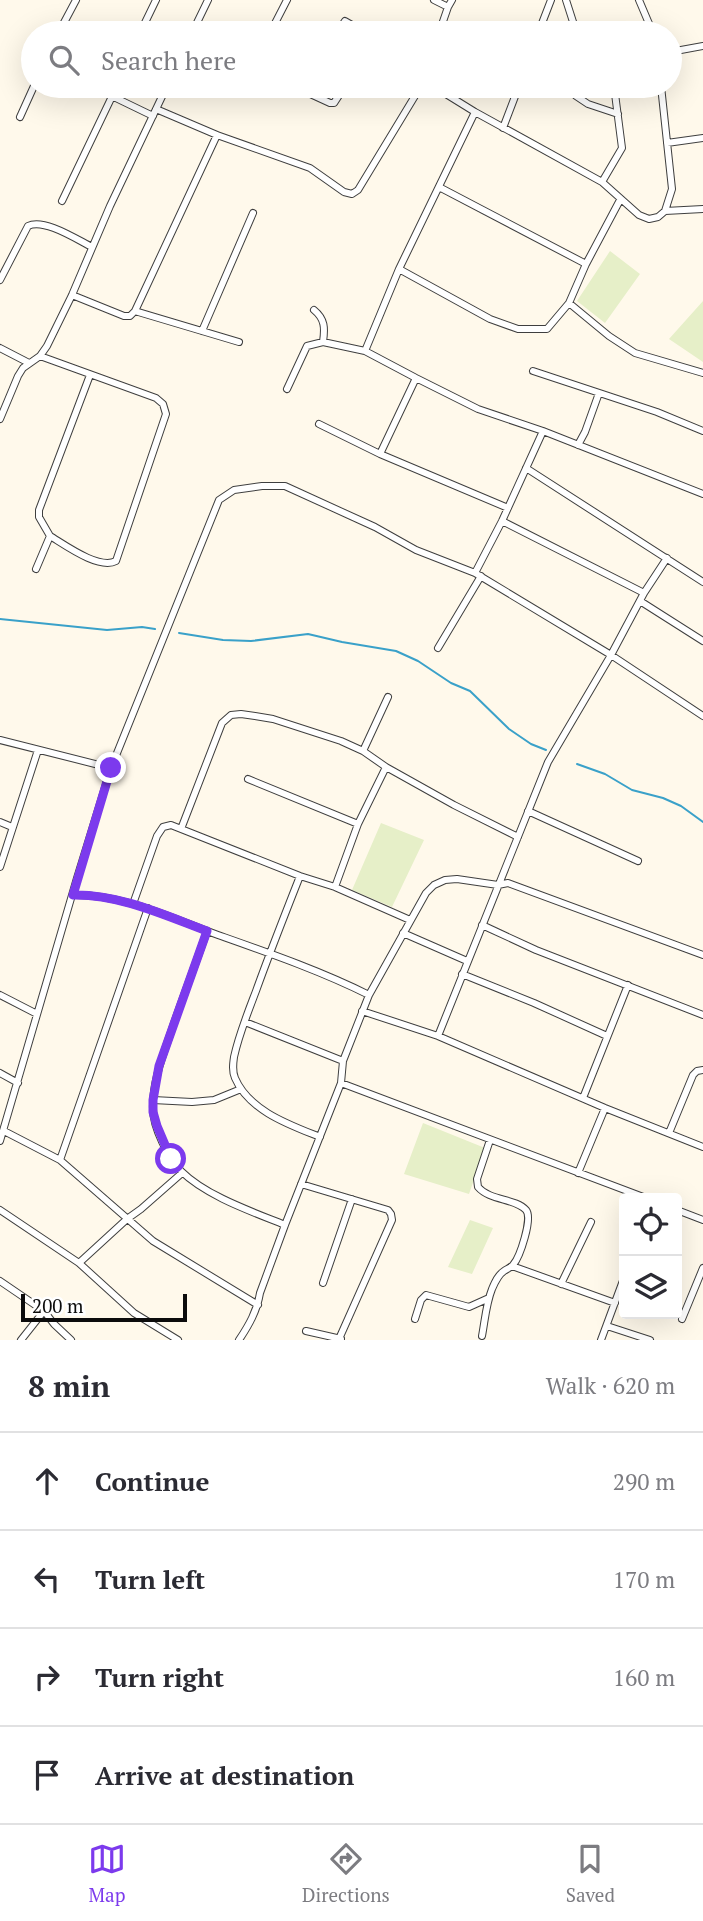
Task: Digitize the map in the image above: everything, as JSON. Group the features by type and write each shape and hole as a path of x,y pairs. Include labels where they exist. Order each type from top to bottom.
{"street":[{"path":"65,21 76,0"},
{"path":"146,21 156,0"},
{"path":"198,21 208,0"},
{"path":"276,21 287,0"},
{"path":"434,0 448,7"},
{"path":"443,21 452,0"},
{"path":"543,21 551,0"},
{"path":"566,0 574,21"},
{"path":"639,0 648,21"},
{"path":"682,50 703,46"},
{"path":"20,117 29,98"},
{"path":"62,201 112,98"},
{"path":"115,98 310,168 344,192 352,194 358,190 414,98"},
{"path":"0,419 23,368 40,356 47,346 161,98"},
{"path":"319,98 330,103 338,98"},
{"path":"452,98 602,182 639,215 649,219 658,217 665,211 672,189 662,98"},
{"path":"503,128 514,98"},
{"path":"579,98 588,104 618,114"},
{"path":"602,182 622,148 616,98"},
{"path":"365,351 398,268 475,112"},
{"path":"72,295 124,316 130,316 135,311 217,135"},
{"path":"667,143 703,138"},
{"path":"439,187 586,264"},
{"path":"398,268 490,319 518,328 547,329 569,303 620,200"},
{"path":"665,211 703,209"},
{"path":"202,331 253,213"},
{"path":"0,280 32,223 42,223 92,247"},
{"path":"569,303 635,354 703,373"},
{"path":"314,310 324,324 323,342"},
{"path":"135,311 239,342"},
{"path":"287,389 307,346 323,342 365,351 478,409 543,431 703,494"},
{"path":"0,348 29,363"},
{"path":"40,356 156,398 163,404 166,414 116,561 108,564 100,563 50,536 39,517 39,510 90,376"},
{"path":"533,371 657,412 703,431"},
{"path":"380,454 416,379"},
{"path":"578,445 599,393"},
{"path":"319,424 380,454 508,508"},
{"path":"438,648 478,575 543,431"},
{"path":"526,468 703,582"},
{"path":"0,1141 111,768 219,500 234,490 285,486 375,527 416,550 478,575 611,655 703,716"},
{"path":"502,521 643,593"},
{"path":"36,569 50,536"},
{"path":"438,1036 548,762 611,655 643,593 667,558"},
{"path":"640,601 703,641"},
{"path":"363,751 388,697"},
{"path":"181,829 222,723 231,715 241,714 273,719 341,741 363,751 454,805 518,837"},
{"path":"0,740 111,768"},
{"path":"0,867 38,750"},
{"path":"335,887 358,824 386,767"},
{"path":"248,779 358,824"},
{"path":"528,811 638,861"},
{"path":"0,822 12,827"},
{"path":"133,904 157,836 163,827 171,825 335,887 410,920"},
{"path":"300,876 244,1022 233,1067 241,1089 250,1099 290,1125 320,1137"},
{"path":"239,1340 258,1305 285,1225 341,1083 343,1061 362,1011 410,920 434,885 444,880 457,879 498,885 508,883 703,955"},
{"path":"73,895 86,895 148,908 369,995"},
{"path":"60,1160 148,908"},
{"path":"482,925 536,950 703,1015"},
{"path":"207,931 159,1066 153,1112 164,1146 182,1173 230,1203 285,1225"},
{"path":"403,933 467,961"},
{"path":"462,974 607,1036"},
{"path":"583,1098 628,985"},
{"path":"0,995 37,1014"},
{"path":"362,1011 438,1036 703,1147"},
{"path":"244,1022 343,1061"},
{"path":"669,1133 693,1075 703,1070"},
{"path":"0,1073 18,1083"},
{"path":"341,1083 632,1193"},
{"path":"153,1100 214,1100 241,1089"},
{"path":"578,1173 605,1108"},
{"path":"4,1131 60,1160 168,1252 258,1305"},
{"path":"482,1336 488,1298 501,1273 512,1266 522,1244 529,1217 522,1207 486,1194 478,1186 477,1179 491,1139"},
{"path":"79,1263 182,1173"},
{"path":"301,1184 388,1210 392,1220 341,1340 306,1331"},
{"path":"323,1283 352,1199"},
{"path":"0,1210 79,1263 134,1313 178,1340"},
{"path":"682,1212 703,1220"},
{"path":"561,1284 591,1222"},
{"path":"512,1266 615,1303"},
{"path":"682,1319 703,1268"},
{"path":"0,1281 44,1311 71,1340"},
{"path":"601,1340 619,1292"},
{"path":"415,1319 421,1300 426,1295 468,1307 488,1298"},
{"path":"22,1340 44,1311"},
{"path":"607,1326 650,1340"}],"green space":[{"path":"610,251 640,274 605,323 577,301"},
{"path":"703,301 703,362 669,339"},
{"path":"381,823 424,840 392,907 352,890"},
{"path":"423,1123 485,1148 469,1194 404,1174"},
{"path":"470,1220 493,1228 472,1274 448,1267"}],"waterway":[{"path":"0,619 107,630 142,627 155,629"},
{"path":"179,633 251,641 308,634 396,651 470,691 509,729 531,744 546,750"},
{"path":"577,764 605,774 632,790 681,806 703,822"}],"route":[{"path":"111,768 73,895 86,895 148,908 207,931 159,1066 153,1100 157,1126 171,1159"}]}
